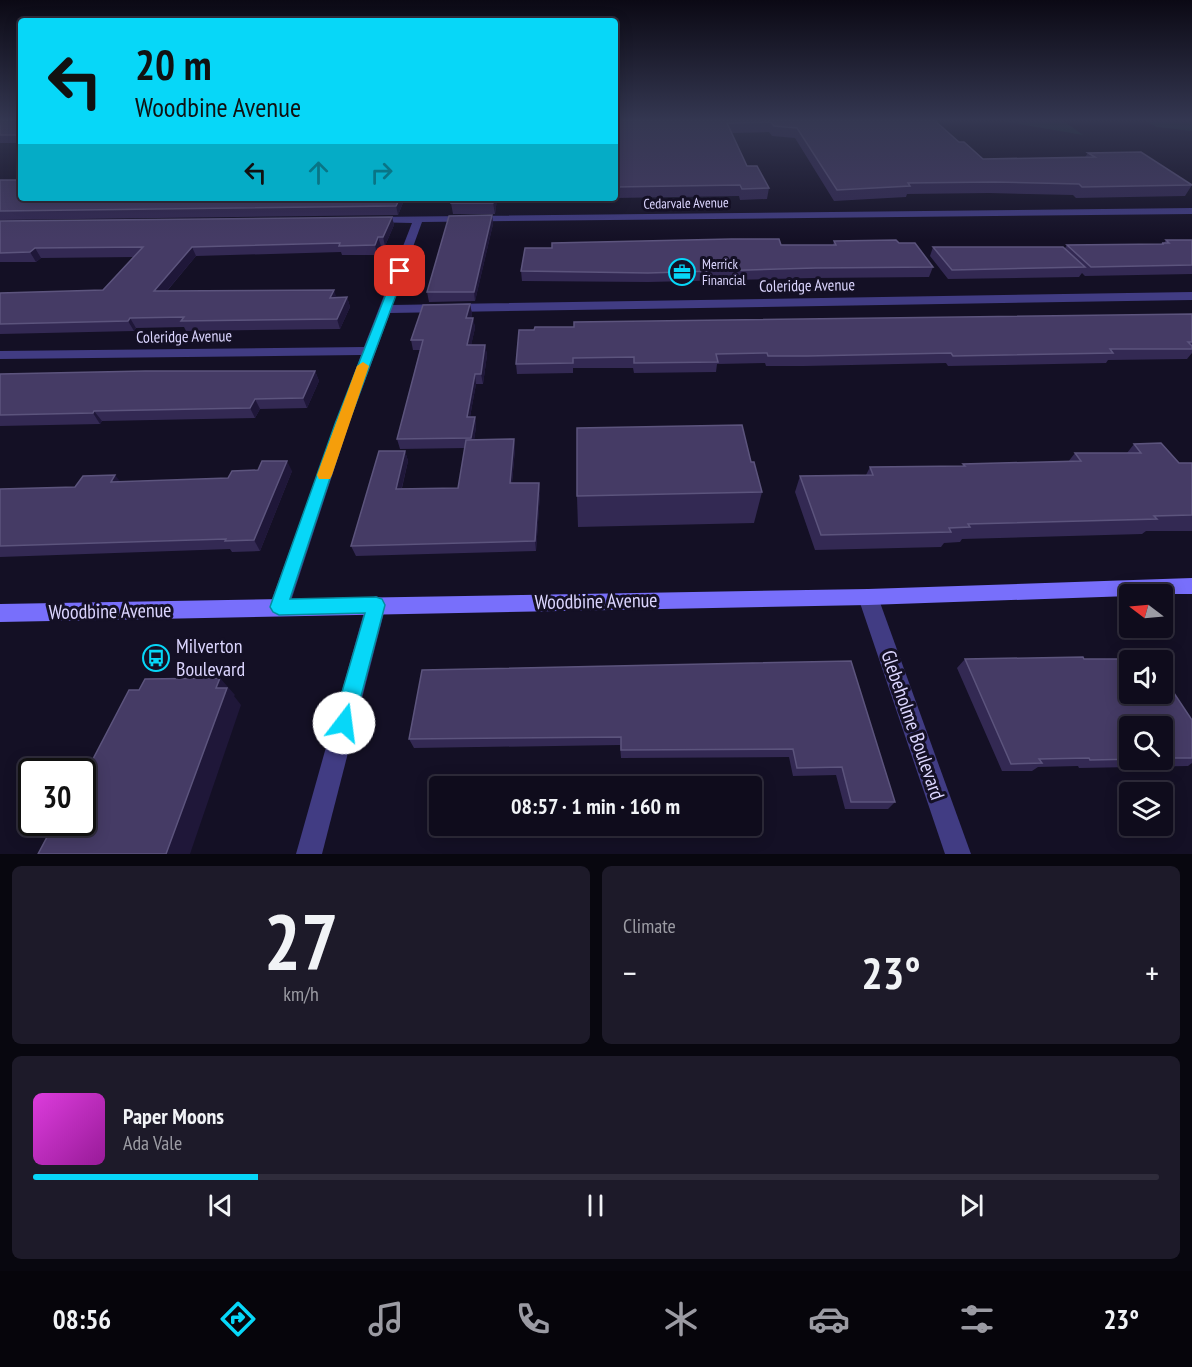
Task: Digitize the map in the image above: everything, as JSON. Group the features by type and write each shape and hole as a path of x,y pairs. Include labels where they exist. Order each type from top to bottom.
{"main road":[{"name":"Woodbine Avenue","path":"0,613 868,597 1192,586"}],"street":[{"name":"Cedarvale Avenue","path":"358,221 1192,211"},
{"path":"279,607 368,351 386,309 418,220"},
{"name":"Coleridge Avenue","path":"386,309 1192,296"},
{"name":"Coleridge Avenue","path":"0,355 368,351"},
{"name":"Glebeholme Boulevard","path":"868,597 958,854"},
{"path":"309,854 376,605"}],"building":[{"path":"618,160 744,160 747,166 757,166 769,188 742,189 740,185 618,187"},
{"path":"818,160 1153,160 1192,185 1082,187 1079,184 994,182 908,183 910,186 837,190"},
{"path":"0,180 18,180 18,201 398,201 396,206 0,211"},
{"path":"451,201 493,201 493,203 451,203"},
{"path":"492,215 474,292 427,292 449,216"},
{"path":"392,217 383,237 378,237 375,245 339,246 340,243 192,247 154,291 334,290 330,298 347,297 337,319 181,321 184,317 130,318 128,321 0,324 0,293 103,290 143,247 35,248 30,252 0,253 0,221"},
{"path":"779,239 781,245 836,245 834,241 896,240 899,243 915,243 933,267 648,273 521,271 525,248 552,248 552,243"},
{"path":"1166,240 1192,240 1192,265 1091,267 1067,245 1169,243"},
{"path":"933,247 1063,247 1085,267 952,270"},
{"path":"470,304 466,318 473,318 467,345 485,345 481,374 475,374 467,417 475,417 471,438 397,439 423,340 411,340 423,305"},
{"path":"1192,314 1192,342 1188,342 1192,349 1110,349 1113,353 953,356 951,353 807,356 768,356 767,353 716,354 718,362 634,363 634,357 573,358 573,363 516,364 519,330 534,330 535,327 574,327 574,322"},
{"path":"315,371 303,398 255,399 250,408 0,415 0,374"},
{"path":"742,425 751,462 754,462 762,492 577,496 577,428"},
{"path":"514,439 510,483 539,483 535,541 351,546 379,451 405,451 396,489 458,488 466,440"},
{"path":"1161,443 1179,463 1192,463 1192,515 1154,516 1157,519 968,524 970,527 949,528 951,532 821,535 800,476 873,475 870,467 1081,461 1075,453 1141,453 1134,444"},
{"path":"262,461 287,461 254,540 0,546 0,489 75,487 83,476 115,475 111,482 228,478 232,471 258,470"},
{"path":"1083,657 1084,659 1119,659 1119,704 1173,704 1173,692 1192,720 1192,758 1173,758 1173,716 1119,716 1119,759 1039,759 1042,763 1011,764 965,659"},
{"path":"851,661 895,802 851,802 842,767 797,768 793,749 621,750 621,737 409,739 422,670"},
{"path":"220,678 216,688 227,688 166,854 38,854 48,836 96,836 96,758 93,758 129,690 139,690 145,679"}],"slow traffic":[{"path":"324,475 363,366"}],"place":[{"name":"Merrick Financial","path":"682,272"},
{"name":"Milverton Boulevard","path":"156,658"}],"route":[{"path":"344,723 376,605 279,607 368,351 400,271"}]}
